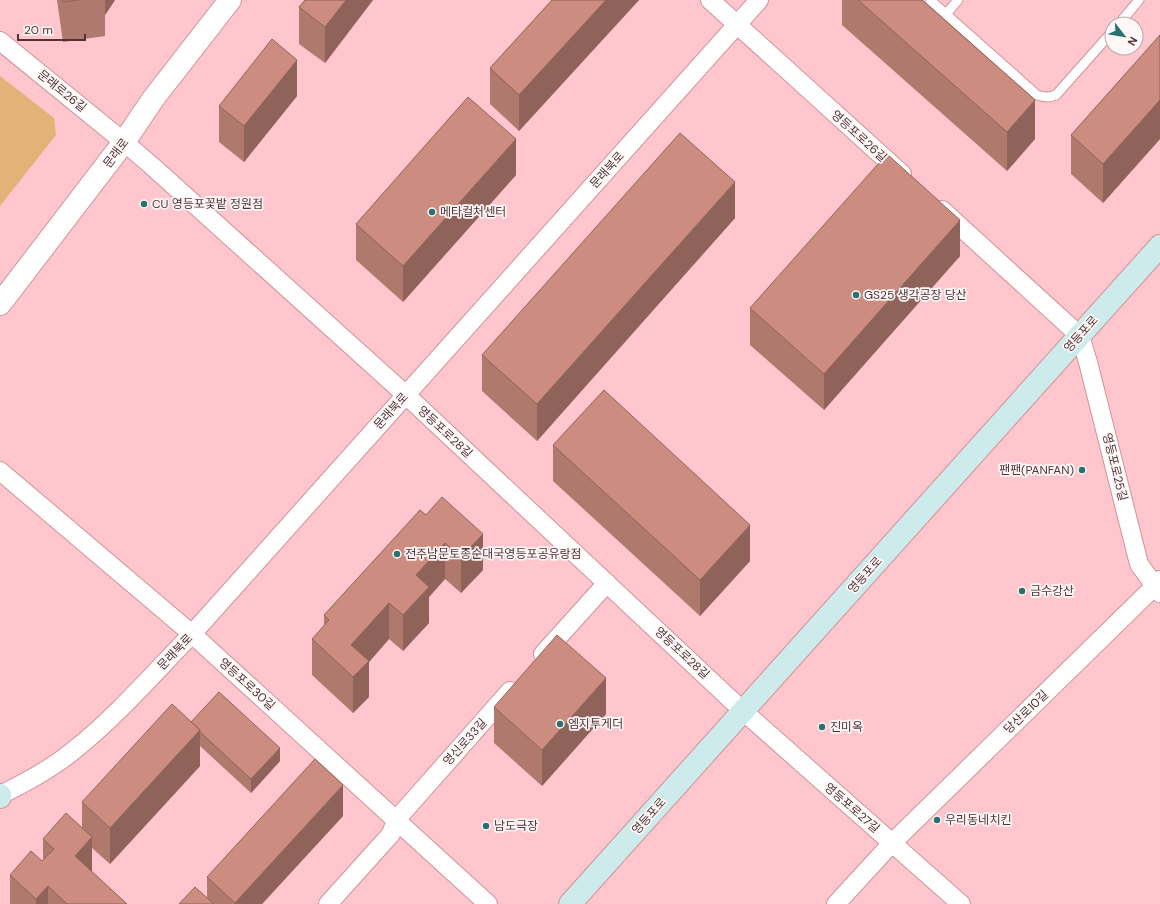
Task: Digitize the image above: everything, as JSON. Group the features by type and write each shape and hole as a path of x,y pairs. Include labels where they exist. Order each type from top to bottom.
{"main road":[{"name":"영등포로","path":"570,904 1160,246"}],"street":[{"name":"문래로","path":"0,304 230,0"},
{"name":"영등포로26길","path":"710,0 914,185"},
{"name":"문래북로","path":"0,796 32,779 73,752 121,708 192,634 759,0"},
{"name":"문래로26길","path":"0,41 124,142"},
{"name":"영등포로28길","path":"124,142 406,395 743,711"},
{"path":"932,202 1080,336"},
{"name":"영등포로25길","path":"1080,336 1088,362 1139,564 1158,586"},
{"name":"영등포로30길","path":"0,471 192,634 488,904"},
{"name":"영신로33길","path":"328,904 391,834 396,820 607,583"},
{"name":"당산로10길","path":"836,904 892,843 1158,586"},
{"name":"영등포로27길","path":"743,711 962,904"}],"lane":[{"path":"930,0 1037,95 1044,97 1056,95 1104,41"},
{"path":"946,14 958,0"},
{"path":"1126,16 1139,0"}],"shaded area":[{"path":"0,76 54,118 56,135 0,206"}],"building":[{"path":"62,0 79,0 63,2"},
{"path":"305,0 346,0 325,27 299,7"},
{"path":"552,0 606,0 519,95 490,68"},
{"path":"858,0 922,0 1035,100 1007,132"},
{"path":"1160,35 1160,100 1103,164 1071,135 1141,56 1144,56 1144,53"},
{"path":"272,39 297,60 244,126 219,106"},
{"path":"468,97 516,139 403,266 356,224"},
{"path":"680,133 735,182 537,404 482,355"},
{"path":"887,154 960,220 824,374 750,308"},
{"path":"604,390 750,525 700,580 553,445"},
{"path":"442,497 483,534 461,557 445,543 416,575 429,587 403,615 389,603 351,645 369,661 353,677 312,639 329,620 324,615 420,510 426,515"},
{"path":"557,635 606,678 542,750 494,707"},
{"path":"219,692 280,748 251,779 191,722"},
{"path":"172,704 200,730 110,828 82,802"},
{"path":"315,759 343,785 235,903 207,877"},
{"path":"66,813 92,837 75,856 127,904 67,904 48,886 36,899 10,875 31,851 42,861 54,849 43,839"},
{"path":"195,887 214,904 179,904"}],"place":[{"name":"CU 영등포꽃밭 정원점","path":"144,204"},
{"name":"메타컬처센터","path":"432,212"},
{"name":"GS25 생각공장 당산","path":"856,295"},
{"name":"팬팬(PANFAN)","path":"1082,470"},
{"name":"전주남문토종순대국영등포공유랑점","path":"397,554"},
{"name":"금수강산","path":"1022,591"},
{"name":"엠지투게더","path":"560,724"},
{"name":"진미옥","path":"822,727"},
{"name":"우리동네치킨","path":"937,820"},
{"name":"남도극장","path":"486,826"}]}
